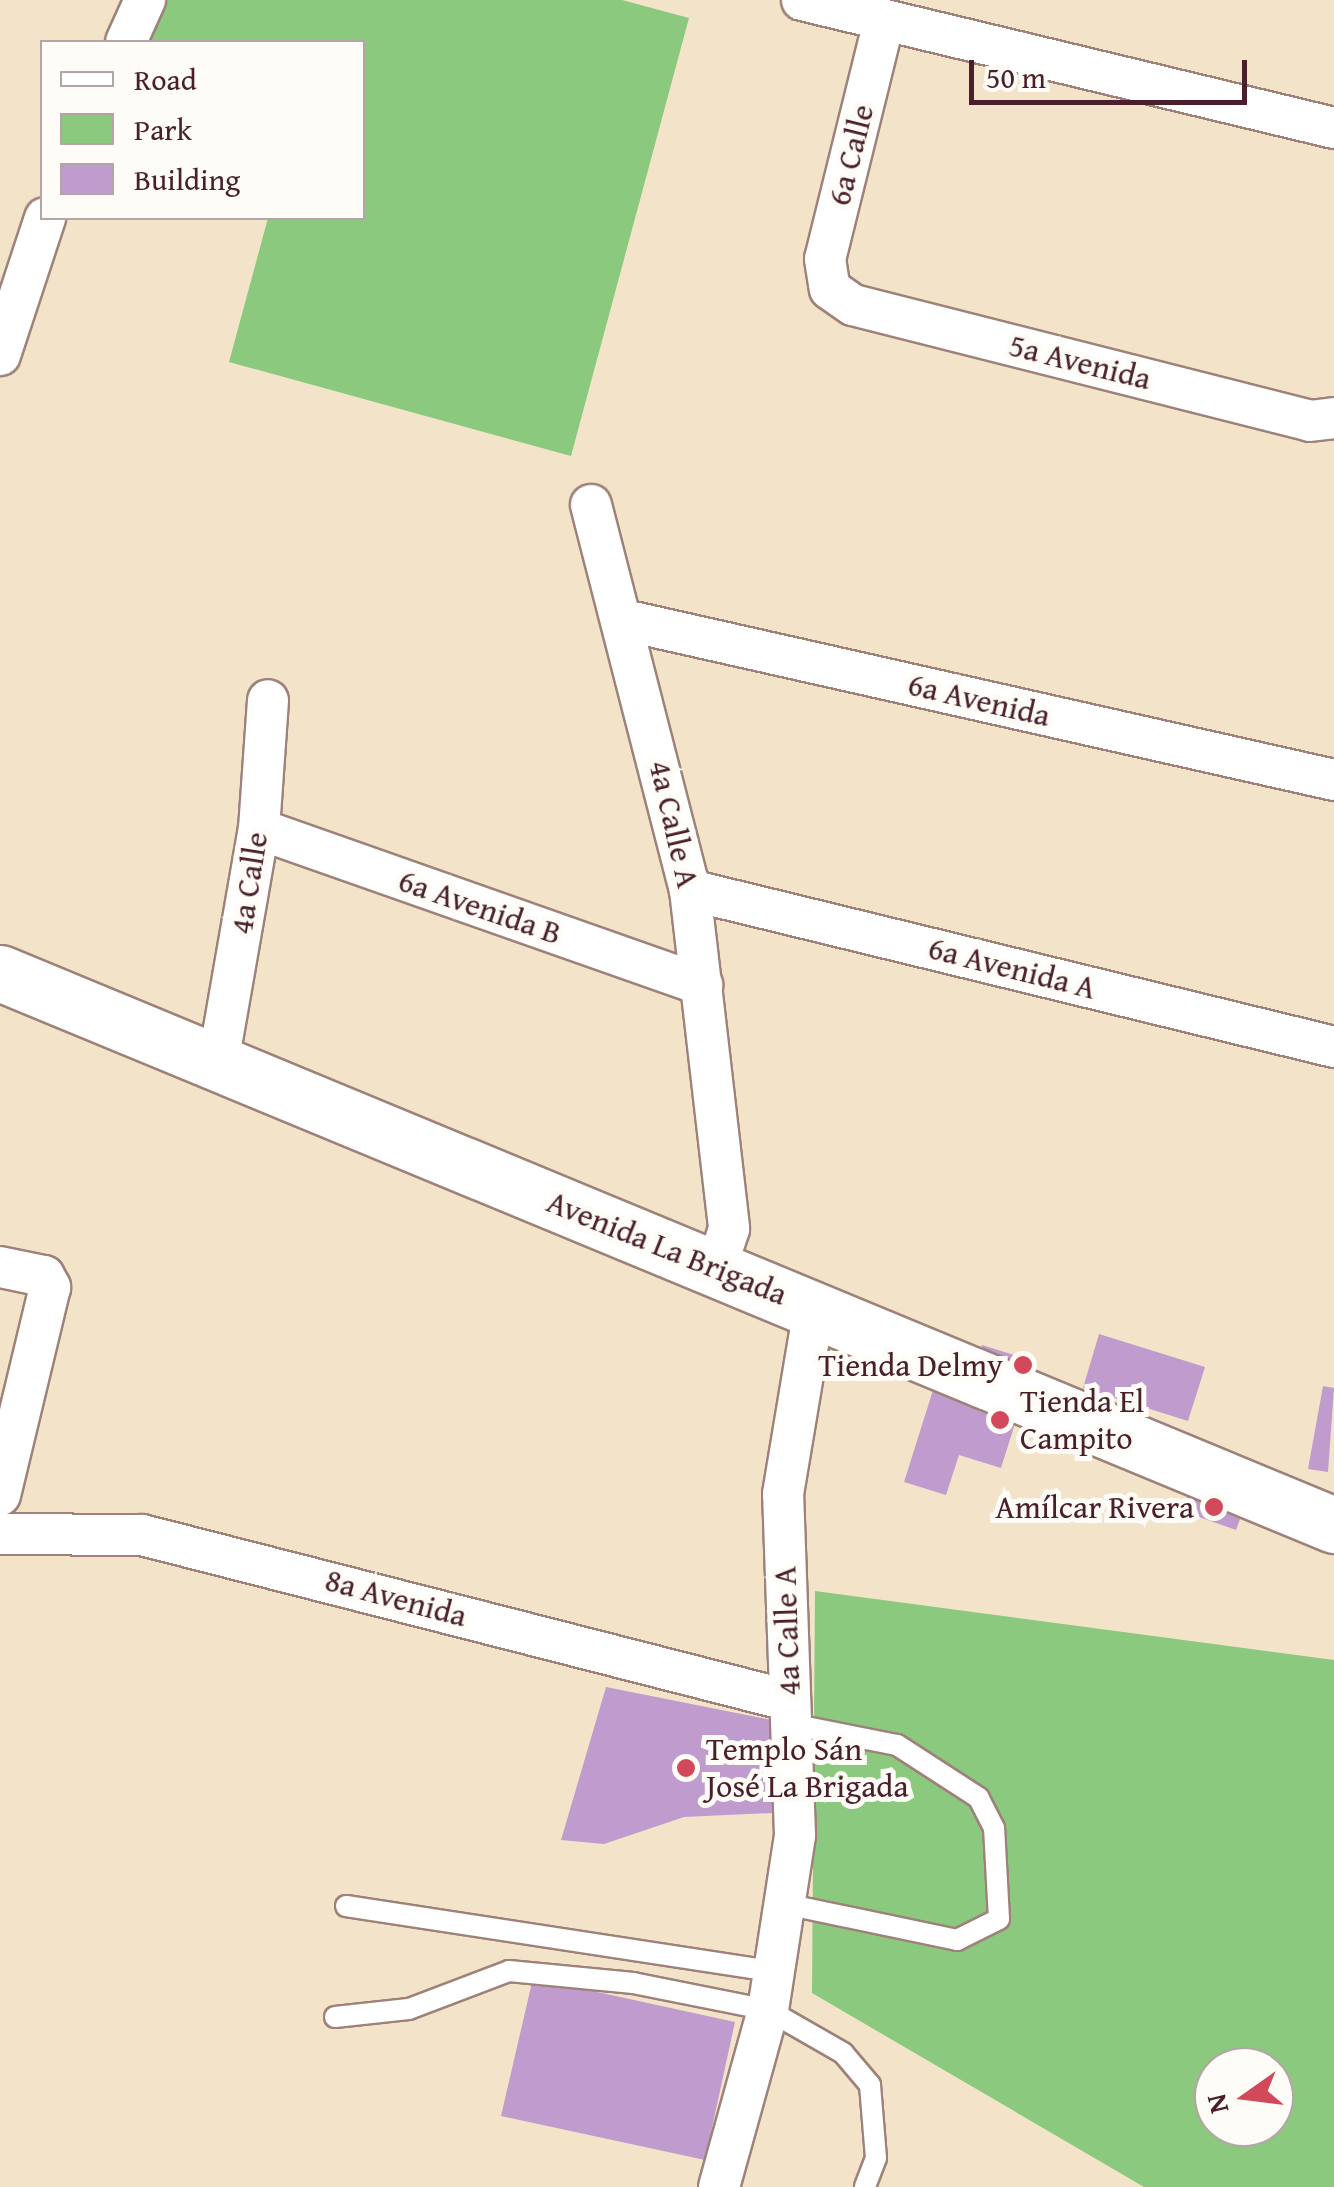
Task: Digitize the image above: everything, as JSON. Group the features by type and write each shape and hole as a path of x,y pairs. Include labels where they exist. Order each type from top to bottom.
{"main road":[{"name":"Avenida La Brigada","path":"0,973 1334,1525"}],"street":[{"path":"127,40 145,0"},
{"path":"802,0 1334,128"},
{"name":"6a Calle","path":"830,290 825,258 884,21"},
{"path":"0,354 44,220"},
{"name":"5a Avenida","path":"830,290 853,304 1291,416 1334,418"},
{"name":"4a Calle A","path":"591,505 624,620 690,890 729,1229 716,1268"},
{"name":"6a Avenida","path":"624,620 1334,780"},
{"name":"4a Calle","path":"218,1064 259,829 268,700"},
{"name":"6a Avenida B","path":"259,829 702,986"},
{"name":"6a Avenida A","path":"690,890 1334,1047"},
{"path":"0,1266 44,1276 49,1300 0,1495"},
{"name":"4a Calle A","path":"719,2187 772,1991 796,1813 783,1494 814,1308"},
{"name":"8a Avenida","path":"0,1534 142,1535 789,1712"}],"lane":[{"path":"785,1904 957,1940 1000,1919 994,1828 980,1798 897,1746 789,1712"},
{"path":"346,1906 772,1991 843,2053 870,2086 876,2158 864,2187"},
{"path":"335,2017 409,2009 509,1972 772,1991"}],"green space":[{"path":"160,0 622,0 689,18 571,456 229,362 267,220 365,220 365,40 144,40"},
{"path":"815,1591 1334,1660 1334,2187 1144,2187 812,1993"}],"building":[{"path":"1099,1334 1205,1367 1188,1421 1083,1388"},
{"path":"982,1345 1030,1360 1026,1374 978,1359"},
{"path":"1323,1386 1334,1388 1328,1472 1308,1469"},
{"path":"934,1387 1018,1414 1001,1468 959,1455 946,1495 904,1482"},
{"name":"Amílcar Rivera","path":"1192,1484 1246,1503 1236,1530 1182,1511"},
{"name":"Templo Sán José La Brigada","path":"606,1687 787,1723 793,1812 684,1817 604,1844 561,1840"},
{"path":"533,1978 735,2022 705,2160 501,2116"}],"place":[{"name":"Tienda Delmy","path":"1023,1365"},
{"name":"Tienda El Campito","path":"1000,1420"},
{"name":"Amílcar Rivera","path":"1214,1507"},
{"name":"Templo Sán José La Brigada","path":"686,1768"}]}
